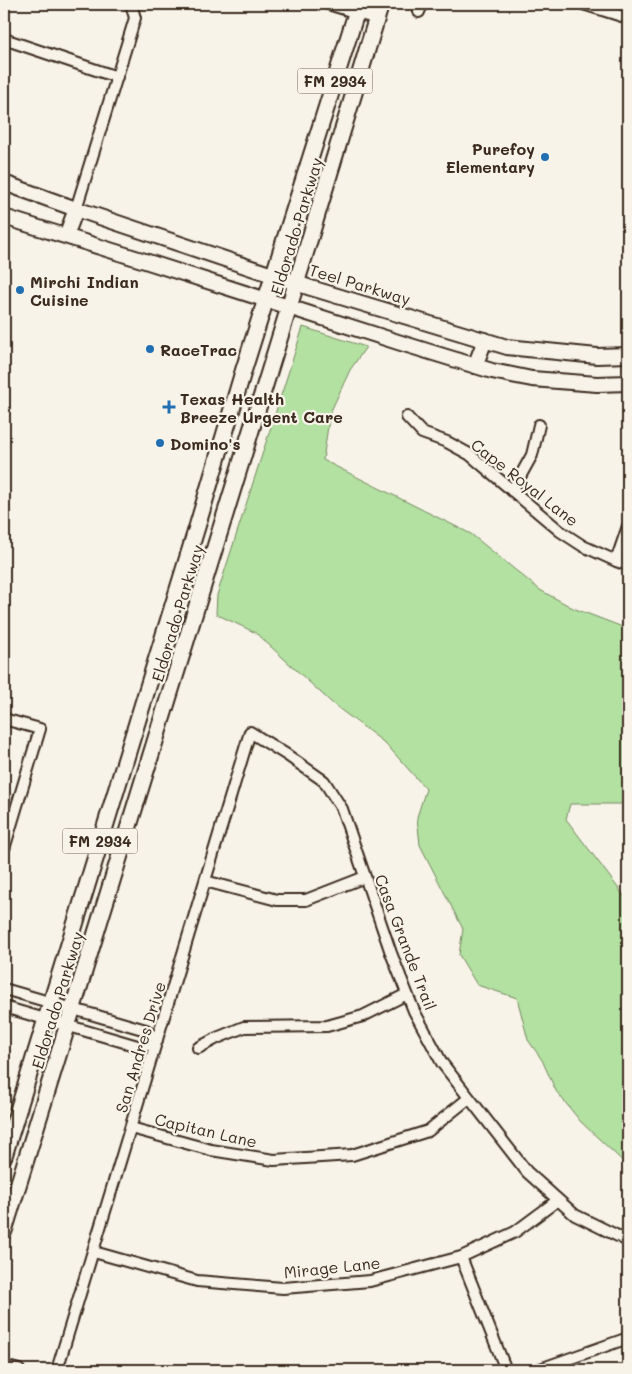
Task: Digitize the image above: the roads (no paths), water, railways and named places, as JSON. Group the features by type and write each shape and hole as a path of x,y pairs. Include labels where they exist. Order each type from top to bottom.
{"main road":[{"name":"Eldorado Parkway","path":"4,1231 220,534 381,4"},
{"name":"Eldorado Parkway","path":"4,1156 266,300 358,8"},
{"name":"Teel Parkway","path":"4,183 297,283 507,347 597,356 628,355"},
{"path":"66,236 76,209"},
{"path":"4,217 475,366 532,379 597,384 628,383"},
{"path":"475,366 485,340"},
{"path":"197,527 220,534"}],"street":[{"path":"76,209 136,18 131,4"},
{"path":"328,4 358,8 377,19"},
{"path":"589,5 628,18"},
{"path":"4,38 117,77"},
{"name":"Cape Royal Lane","path":"407,417 422,433 447,442 469,454 560,531 583,546 628,565"},
{"path":"512,491 532,455 539,425"},
{"path":"616,561 628,526"},
{"path":"4,718 40,729 4,849"},
{"name":"Casa Grande Trail","path":"250,732 324,781 342,809 391,953 407,994 414,1011 442,1062 527,1172 575,1215 628,1241"},
{"name":"San Andres Drive","path":"57,1370 250,732"},
{"path":"205,881 277,900 306,900 365,877"},
{"path":"4,989 146,1030 157,1041 141,1047 4,1007"},
{"path":"198,1048 244,1027 328,1026 363,1016 407,994"},
{"name":"Capitan Lane","path":"131,1128 211,1150 274,1160 352,1155 428,1131 470,1098"},
{"name":"Mirage Lane","path":"94,1252 197,1281 283,1288 370,1282 461,1257 515,1232 558,1200"},
{"path":"461,1257 506,1370"},
{"path":"537,1370 628,1338"},
{"path":"4,1366 19,1370"}],"place":[{"name":"Purefoy Elementary","path":"545,157"},
{"name":"Mirchi Indian Cuisine","path":"20,290"},
{"name":"RaceTrac","path":"150,349"},
{"name":"Texas Health Breeze Urgent Care","path":"169,407"},
{"name":"Domino's","path":"160,443"}]}
